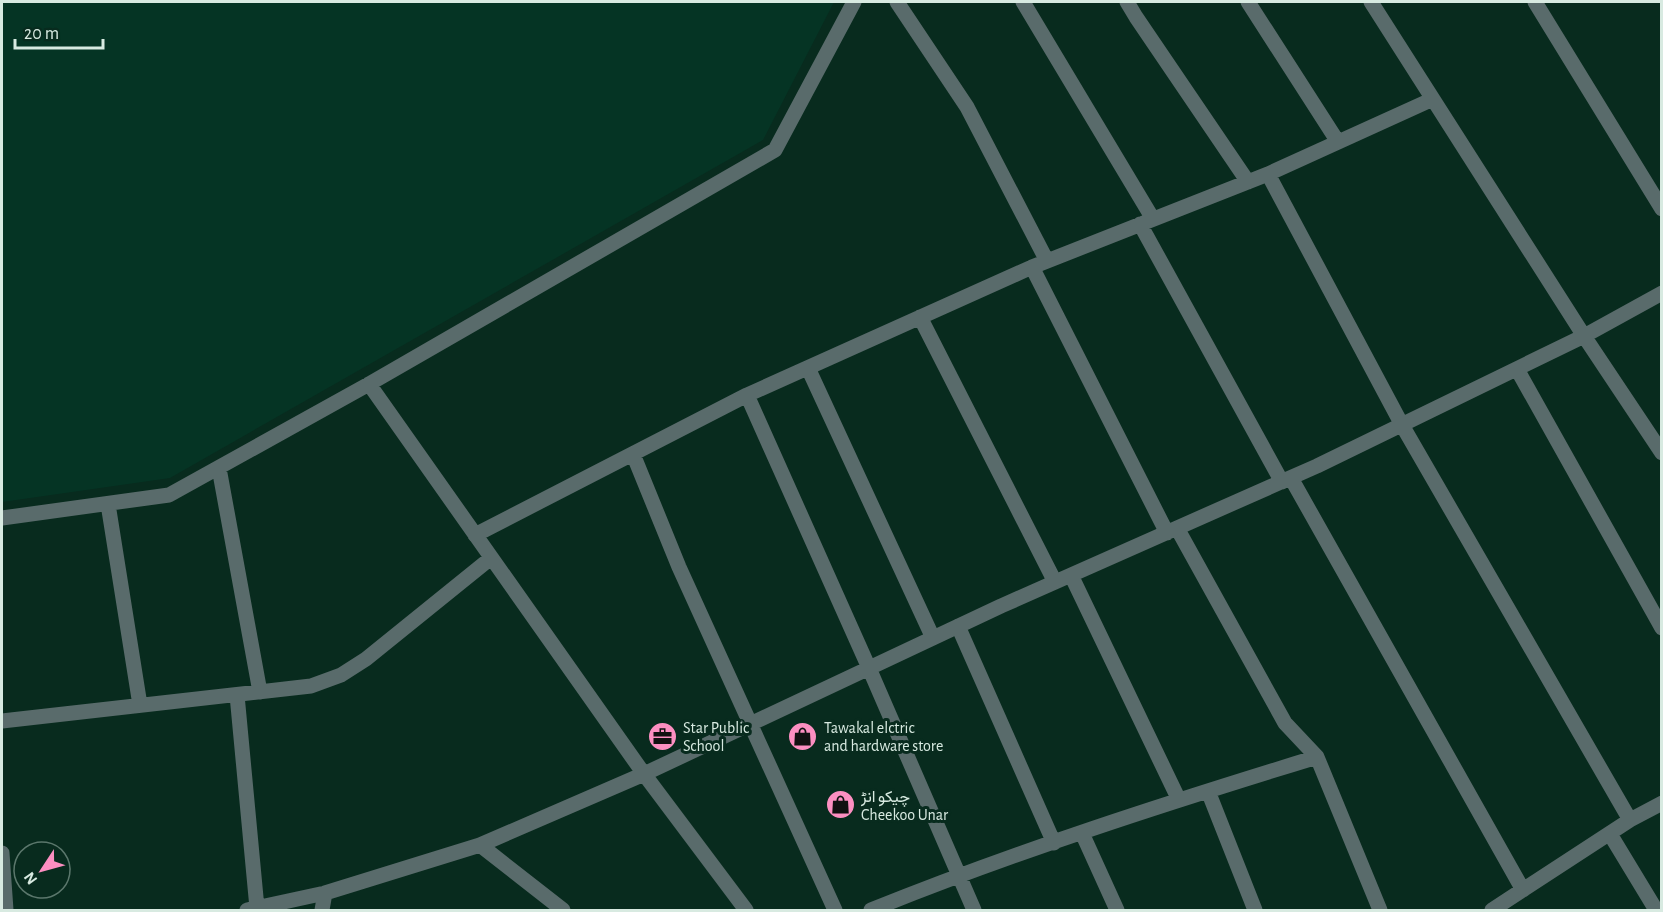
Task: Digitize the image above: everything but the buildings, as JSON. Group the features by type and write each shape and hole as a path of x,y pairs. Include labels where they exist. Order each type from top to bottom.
{"street":[{"path":"2,518 169,495 369,384 775,150 854,2"},
{"path":"897,2 967,107 1047,261"},
{"path":"1023,2 1147,222 1287,480 1523,890"},
{"path":"1127,2 1248,182"},
{"path":"1248,2 1338,142"},
{"path":"1371,2 1584,336 1662,453"},
{"path":"1535,2 1662,209"},
{"path":"475,535 747,395 1032,267 1268,174 1432,99"},
{"path":"1268,174 1402,425 1630,820"},
{"path":"1032,267 1172,530 1285,723 1317,757 1380,910"},
{"path":"237,694 252,909 325,893 480,845 644,774 958,626 1287,480 1584,336 1662,293"},
{"path":"920,318 1055,582"},
{"path":"808,368 933,638"},
{"path":"1517,369 1662,628"},
{"path":"369,384 644,774 746,910"},
{"path":"747,395 974,910"},
{"path":"633,454 679,567 835,910"},
{"path":"219,468 260,692"},
{"path":"108,504 140,705"},
{"path":"2,721 311,686 341,675 366,659 492,558"},
{"path":"1071,575 1179,800"},
{"path":"958,626 1054,843"},
{"path":"871,910 957,875 1179,800 1317,757"},
{"path":"1208,791 1255,910"},
{"path":"1492,910 1630,820 1662,803"},
{"path":"1082,833 1117,910"},
{"path":"1610,834 1656,910"},
{"path":"480,845 563,910"},
{"path":"2,852 6,910"},
{"path":"322,910 325,893"}],"shaded area":[{"path":"2,2 834,2 763,140 170,478 2,502"}],"place":[{"name":"Star Public School","path":"662,736"},
{"name":"Tawakal elctric and hardware store","path":"803,736"},
{"name":"چیکو انڑ Cheekoo Unar","path":"840,805"}]}
